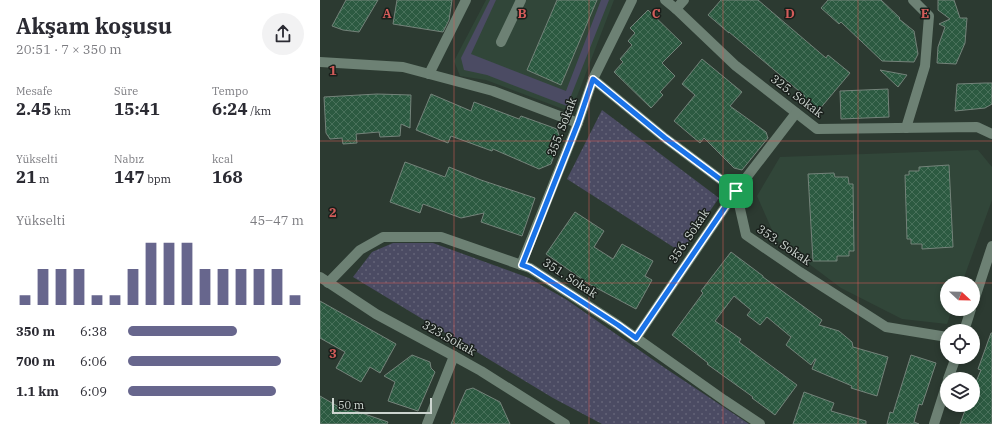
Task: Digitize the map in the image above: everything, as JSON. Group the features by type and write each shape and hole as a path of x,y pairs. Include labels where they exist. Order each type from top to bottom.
{"street":[{"path":"429,74 466,0"},
{"path":"501,42 521,0"},
{"name":"355. Sokak","path":"522,265 578,123 593,79 632,0"},
{"name":"325. Sokak","path":"665,0 676,8 736,66 817,129 977,127 992,134"},
{"path":"676,8 684,0"},
{"path":"906,128 925,66 929,16 914,0"},
{"path":"320,62 403,67 493,91 578,123"},
{"path":"593,79 665,138 736,191"},
{"name":"356. Sokak","path":"636,338 736,191 796,113"},
{"name":"353. Sokak","path":"736,191 746,235 794,268 886,327 940,336"},
{"name":"351. Sokak","path":"324,280 360,250 383,238 441,237 522,265 537,272 618,325 760,424"},
{"path":"980,283 992,246"},
{"name":"323.Sokak","path":"324,280 376,314 482,372 565,424"},
{"path":"427,424 454,356"},
{"path":"934,424 940,405"}],"shaded area":[{"path":"486,0 614,0 571,112 486,80 460,76 454,61"},
{"path":"490,0 496,0 471,54 566,91 601,0 609,0 567,106 487,75 464,70 461,58"},
{"path":"602,110 719,198 681,252 567,179"},
{"path":"978,150 992,167 992,200 965,276 940,276 940,316 950,316 947,324 902,319 841,288 776,239 757,196 780,157"},
{"path":"393,243 433,243 529,278 567,300 749,424 602,424 553,398 353,277 372,252"}],"building":[{"path":"346,0 378,0 359,32 343,30 332,26"},
{"path":"397,0 452,0 449,20 443,32 393,24"},
{"path":"557,0 597,0 561,85 527,70"},
{"path":"721,0 758,0 826,58 828,55 850,73 818,111 803,98 805,96 708,15"},
{"path":"828,0 881,0 900,18 899,19 914,31 918,54 914,62 882,61 841,22 839,24 821,8"},
{"path":"938,0 954,0 960,18 967,18 965,43 956,64 937,63 938,47 945,27 939,24 950,19 938,10"},
{"path":"648,10 682,43 662,63 675,76 660,92 663,95 651,108 614,72 623,62 620,59 632,45 628,41 635,33 630,28"},
{"path":"702,59 742,92 730,106 766,132 768,138 742,170 734,168 704,138 700,143 674,121 695,95 682,84"},
{"path":"880,70 907,75 898,87"},
{"path":"992,83 992,104 985,108 955,111 957,84"},
{"path":"888,89 889,117 841,119 840,91"},
{"path":"377,94 411,95 410,128 401,124 400,136 380,137 379,132 356,134 357,143 343,144 342,138 330,139 326,133 324,97"},
{"path":"431,94 471,111 474,102 519,119 521,116 557,129 560,139 551,164 539,169 493,149 492,151 451,136 448,143 416,130"},
{"path":"405,162 445,177 449,167 481,180 535,198 522,236 481,222 484,213 461,218 423,204 420,213 390,202"},
{"path":"949,165 953,247 922,249 922,244 911,244 911,239 907,239 905,175 909,175 909,171 919,171 919,167"},
{"path":"834,173 835,177 848,177 849,184 853,184 854,251 849,251 849,256 837,256 837,261 813,261 808,174"},
{"path":"575,212 604,231 594,247 613,259 622,244 653,261 645,276 652,280 636,309 589,284 546,254"},
{"path":"731,252 822,320 819,325 839,331 852,342 853,347 888,357 877,396 851,388 852,386 812,369 816,359 811,365 786,345 791,337 767,317 760,325 747,315 751,310 734,296 715,321 741,339 739,342 797,385 775,415 707,364 708,363 672,335 703,293 701,291"},
{"path":"320,301 396,344 380,373 370,367 361,382 336,368 345,352 320,338"},
{"path":"992,333 992,424 960,424 964,412 980,412 981,370 978,369"},
{"path":"412,355 430,362 431,368 435,372 418,411 388,401 395,382 384,376"},
{"path":"911,355 936,363 922,405 919,404 914,422 919,424 887,424 890,412 893,413"},
{"path":"473,388 500,402 510,424 451,424 466,390"},
{"path":"804,392 834,403 831,411 866,421 866,424 793,424"},
{"path":"320,396 346,411 347,408 388,422 387,424 320,424"}],"route":[{"path":"593,79 665,138 736,191 636,338 530,268 522,265 578,123 593,79"}]}
